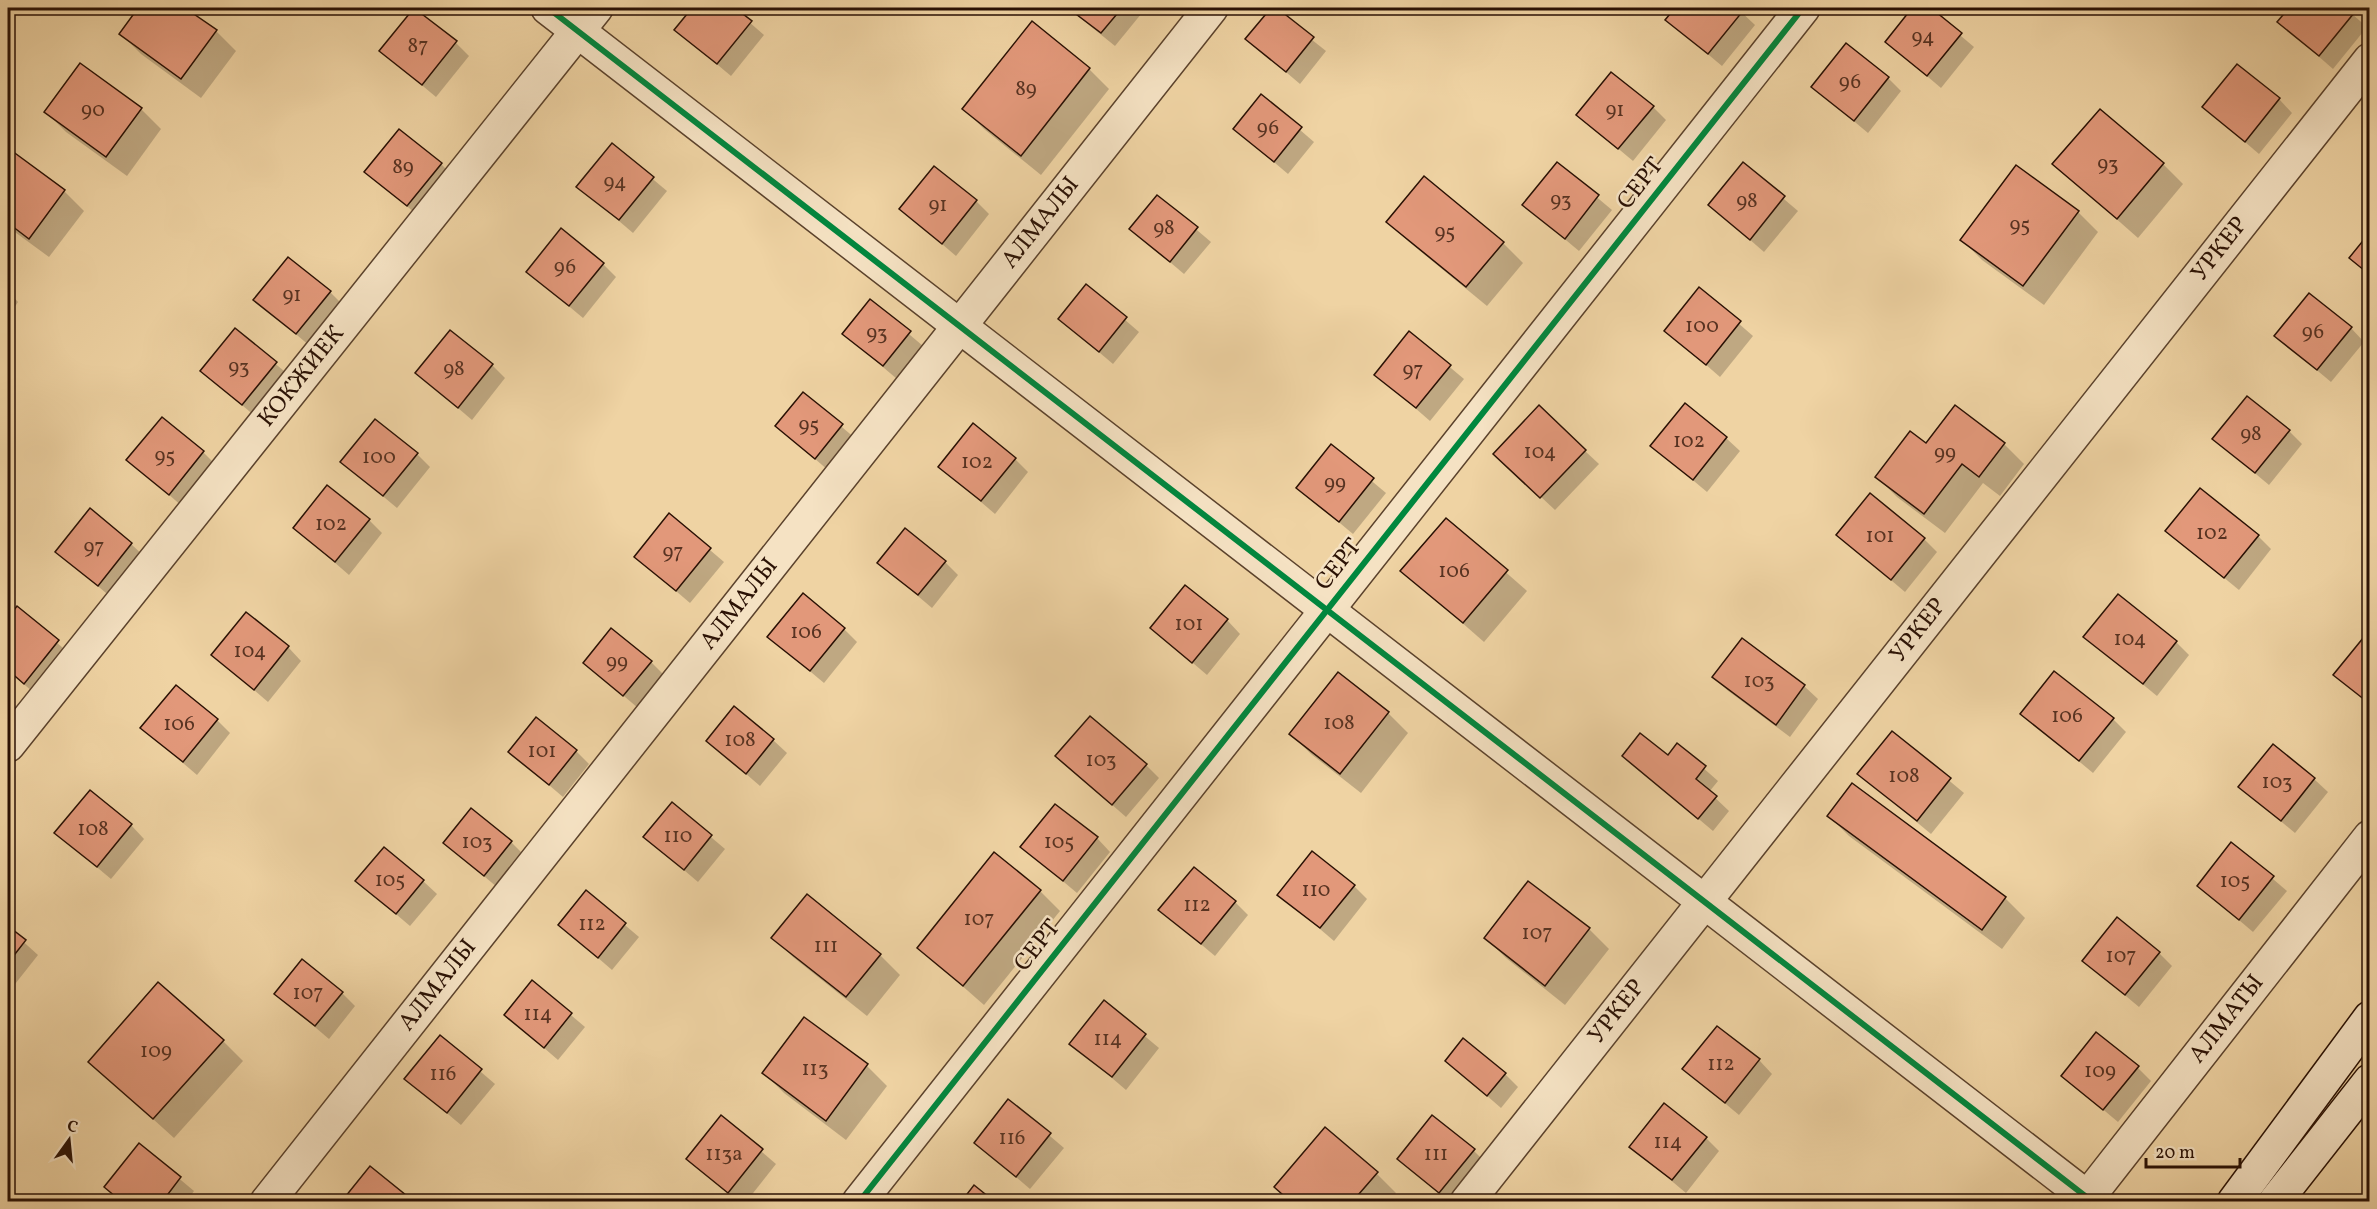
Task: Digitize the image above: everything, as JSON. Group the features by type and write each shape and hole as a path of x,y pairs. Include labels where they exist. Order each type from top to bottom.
{"street":[{"path":"548,8 587,19 960,325 2088,1200"},
{"name":"АЛМАЛЫ","path":"267,1202 1211,8"},
{"name":"СЕРТ","path":"859,1202 1803,8"},
{"name":"КОКЖИЕК","path":"8,745 587,19"},
{"name":"УРКЕР","path":"1467,1202 2370,60"},
{"name":"АЛМАТЫ","path":"2088,1200 2370,837"},
{"path":"2234,1202 2370,1018"},
{"path":"2275,1202 2370,1081"}],"building":[{"path":"138,8 185,8 217,30 181,79 119,34"},
{"path":"414,8 457,41 422,85 379,51"},
{"path":"692,8 735,8 752,21 717,64 674,30"},
{"path":"1068,8 1122,8 1101,33"},
{"path":"1271,8 1277,8 1314,37 1286,72 1245,39"},
{"path":"1675,8 1739,8 1743,11 1708,54 1665,20"},
{"path":"1912,8 1931,8 1962,33 1927,76 1885,42"},
{"path":"2289,8 2348,8 2354,13 2319,56 2277,22"},
{"path":"1032,21 1090,68 1021,156 962,109"},
{"path":"1846,43 1889,77 1854,121 1811,87"},
{"path":"80,63 142,108 106,157 44,112"},
{"path":"2237,64 2280,98 2245,142 2202,107"},
{"path":"1611,72 1654,106 1618,149 1576,115"},
{"path":"1261,94 1302,127 1274,162 1233,129"},
{"path":"2100,109 2164,163 2117,219 2052,164"},
{"path":"399,129 442,163 407,206 364,172"},
{"path":"612,143 654,177 619,220 576,187"},
{"path":"8,148 65,190 29,239 8,223"},
{"path":"1557,162 1599,195 1565,239 1522,205"},
{"path":"1743,162 1785,196 1750,240 1708,205"},
{"path":"2016,165 2079,211 2023,286 1960,240"},
{"path":"934,166 977,200 942,244 899,209"},
{"path":"1424,176 1504,242 1466,287 1386,222"},
{"path":"1157,195 1198,227 1170,262 1129,229"},
{"path":"561,228 604,263 569,306 526,272"},
{"path":"2370,232 2370,275 2349,258"},
{"path":"288,257 331,291 296,334 253,300"},
{"path":"1086,284 1127,317 1099,352 1058,319"},
{"path":"1699,287 1741,321 1706,365 1664,331"},
{"path":"2309,293 2352,327 2317,370 2274,336"},
{"path":"870,299 911,331 883,366 842,334"},
{"path":"235,328 277,362 242,405 200,371"},
{"path":"450,330 493,364 458,408 415,373"},
{"path":"1409,331 1451,365 1416,408 1374,375"},
{"path":"803,392 843,424 815,459 775,426"},
{"path":"2247,396 2290,430 2255,473 2212,439"},
{"path":"1685,403 1727,437 1693,480 1650,446"},
{"path":"1539,405 1586,450 1540,498 1493,454"},
{"path":"1955,405 2005,443 1979,477 1962,464 1924,514 1875,477 1910,431 1926,443"},
{"path":"162,417 204,451 169,495 126,460"},
{"path":"375,419 418,453 383,496 340,462"},
{"path":"973,423 1016,458 981,501 938,467"},
{"path":"1331,444 1374,478 1339,522 1296,488"},
{"path":"327,485 370,519 335,562 293,528"},
{"path":"2200,488 2259,535 2224,578 2165,531"},
{"path":"1870,493 1925,538 1891,580 1836,535"},
{"path":"90,508 132,543 98,586 55,552"},
{"path":"669,513 711,548 676,591 634,557"},
{"path":"1446,518 1508,570 1463,623 1400,571"},
{"path":"905,528 946,561 918,595 877,563"},
{"path":"1185,585 1228,619 1192,663 1150,628"},
{"path":"803,593 845,628 810,671 767,637"},
{"path":"2118,594 2177,641 2143,684 2083,637"},
{"path":"17,606 59,640 24,684 8,670 8,618"},
{"path":"246,612 289,646 254,690 211,655"},
{"path":"611,628 652,661 623,696 583,663"},
{"path":"2368,632 2370,633 2370,704 2333,675"},
{"path":"1742,638 1805,685 1776,725 1712,677"},
{"path":"2054,671 2114,718 2079,761 2020,714"},
{"path":"1338,672 1389,712 1340,774 1289,734"},
{"path":"176,685 218,719 183,762 140,728"},
{"path":"734,706 774,739 746,774 706,741"},
{"path":"1090,716 1147,764 1112,805 1055,756"},
{"path":"536,717 577,750 549,785 508,752"},
{"path":"1892,731 1951,778 1917,821 1857,774"},
{"path":"1640,733 1668,755 1677,743 1706,766 1696,779 1717,796 1698,819 1622,756"},
{"path":"2273,744 2315,778 2281,821 2238,787"},
{"path":"1852,783 2006,897 1982,930 1827,816"},
{"path":"90,790 132,824 97,867 54,833"},
{"path":"672,802 712,835 684,870 643,837"},
{"path":"1055,804 1098,837 1063,881 1020,847"},
{"path":"471,808 512,841 484,876 443,843"},
{"path":"2231,842 2274,876 2239,920 2197,886"},
{"path":"384,847 424,880 396,914 355,881"},
{"path":"1312,851 1355,885 1320,928 1277,895"},
{"path":"994,852 1041,890 963,986 917,948"},
{"path":"1194,867 1236,901 1201,944 1158,910"},
{"path":"1528,881 1590,928 1545,986 1484,938"},
{"path":"586,890 626,923 598,958 558,925"},
{"path":"807,894 881,954 846,997 771,938"},
{"path":"2117,917 2160,952 2125,995 2082,961"},
{"path":"8,926 26,940 8,963"},
{"path":"302,959 343,992 315,1026 274,994"},
{"path":"532,980 572,1013 544,1048 504,1015"},
{"path":"158,982 224,1040 153,1119 88,1062"},
{"path":"1104,1000 1146,1034 1112,1077 1069,1044"},
{"path":"804,1017 868,1064 826,1121 762,1073"},
{"path":"1717,1026 1760,1059 1725,1103 1682,1069"},
{"path":"2096,1032 2139,1066 2103,1110 2061,1076"},
{"path":"440,1035 482,1069 447,1113 404,1079"},
{"path":"1463,1038 1506,1073 1487,1096 1445,1061"},
{"path":"1008,1099 1051,1133 1016,1177 974,1143"},
{"path":"1664,1103 1707,1137 1672,1180 1629,1147"},
{"path":"721,1115 763,1149 728,1193 686,1159"},
{"path":"1432,1115 1475,1149 1439,1193 1397,1159"},
{"path":"1325,1127 1378,1172 1352,1202 1291,1202 1274,1187"},
{"path":"139,1143 181,1177 162,1202 122,1202 104,1187"},
{"path":"370,1166 412,1200 411,1202 341,1202"},
{"path":"974,1185 995,1202 961,1202"}],"cycle path":[{"path":"548,8 2093,1202"},
{"path":"859,1202 1803,8"}]}
